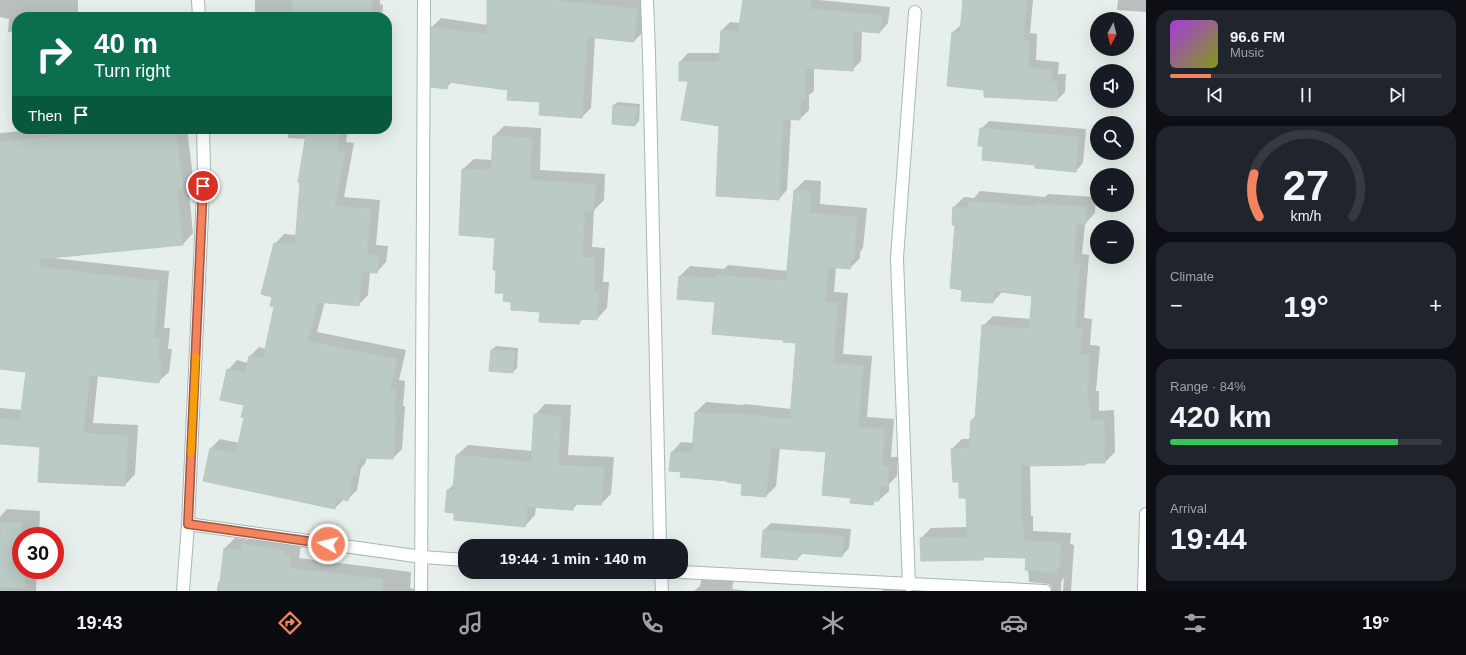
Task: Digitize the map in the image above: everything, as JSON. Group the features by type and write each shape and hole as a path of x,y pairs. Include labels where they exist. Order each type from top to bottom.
{"street":[{"path":"198,0 199,12"},
{"path":"421,591 424,0"},
{"path":"647,0 650,62 660,539"},
{"path":"909,585 897,258 915,12"},
{"path":"183,591 188,524 204,170 203,134"},
{"path":"1144,591 1146,514"},
{"path":"188,524 422,557 458,560"},
{"path":"688,572 1045,591"},
{"path":"661,579 662,591"}],"building":[{"path":"293,0 372,0 371,12 292,12"},
{"path":"487,0 552,0 637,9 634,42 587,37 582,118 539,115 540,102 507,100 508,90 448,82 447,89 431,87 431,27 487,34"},
{"path":"743,0 811,0 811,9 882,15 880,33 854,31 853,71 806,68 805,100 801,100 800,120 783,119 779,200 716,196 719,126 681,120 688,81 679,81 679,62 719,61 721,30 738,32"},
{"path":"963,0 1027,0 1023,41 1030,41 1028,68 1052,70 1051,81 1058,82 1057,101 984,97 984,90 947,86 952,32 960,33"},
{"path":"613,105 637,107 635,126 612,124"},
{"path":"980,128 1079,137 1076,172 1035,168 1035,165 982,160 983,146 978,146"},
{"path":"74,134 177,134 183,188 177,189 183,245 39,259 39,267 159,281 154,338 160,339 158,359 162,359 159,383 90,375 83,433 128,436 125,486 38,482 40,447 0,444 0,419 20,420 26,372 0,369 0,142"},
{"path":"306,134 340,134 337,151 345,152 335,206 371,209 367,255 379,255 377,273 362,272 359,306 318,302 308,341 397,359 390,390 396,390 393,459 360,458 356,475 353,474 348,501 337,498 335,509 203,481 210,448 236,453 244,418 241,417 244,405 220,400 227,369 245,373 249,356 263,359 274,307 270,306 272,297 261,294 274,243 295,245 300,183 298,182"},
{"path":"493,136 532,138 530,180 596,184 594,211 585,211 582,257 595,258 594,292 599,292 597,320 580,319 579,324 539,322 540,312 511,310 511,302 503,301 504,293 495,293 496,270 493,270 495,238 459,235 462,169 491,170"},
{"path":"794,190 811,191 810,213 857,217 854,259 851,259 850,269 828,267 825,302 838,303 833,363 863,366 858,427 885,429 882,466 889,467 887,487 880,486 879,501 874,501 873,505 850,503 851,498 822,495 826,452 771,448 766,497 741,495 742,484 727,481 680,477 681,472 669,471 671,452 692,453 695,412 733,415 733,413 790,419 796,343 783,342 783,340 712,334 715,302 677,299 679,276 716,278 717,275 786,281"},
{"path":"969,201 1037,207 1037,204 1087,207 1086,224 1076,224 1073,264 1080,264 1075,328 1082,329 1080,354 1090,355 1087,401 1089,400 1090,420 1104,420 1105,463 1086,463 1086,465 1021,466 1022,526 1024,540 1061,543 1060,567 1058,567 1057,573 1025,570 1026,558 983,557 983,560 921,561 920,538 967,537 966,498 959,498 959,482 953,482 951,449 969,448 971,420 975,420 982,325 1029,329 1032,296 994,291 993,303 961,301 962,290 950,288 955,225 952,225 953,207 968,208"},
{"path":"491,350 515,351 513,373 489,371"},
{"path":"534,414 561,416 558,465 604,467 601,505 573,504 573,510 527,507 525,527 454,520 454,513 445,512 447,490 453,490 456,455 531,462"},
{"path":"0,522 21,523 21,527 12,527 12,579 26,579 25,588 0,587"},
{"path":"763,530 844,536 842,557 798,553 797,560 761,557"},
{"path":"242,544 284,550 283,554 291,555 289,568 382,579 382,591 219,591 224,548 241,550"}],"slow traffic":[{"path":"191,453 196,357"}],"route":[{"path":"203,186 188,524 328,544"}]}
